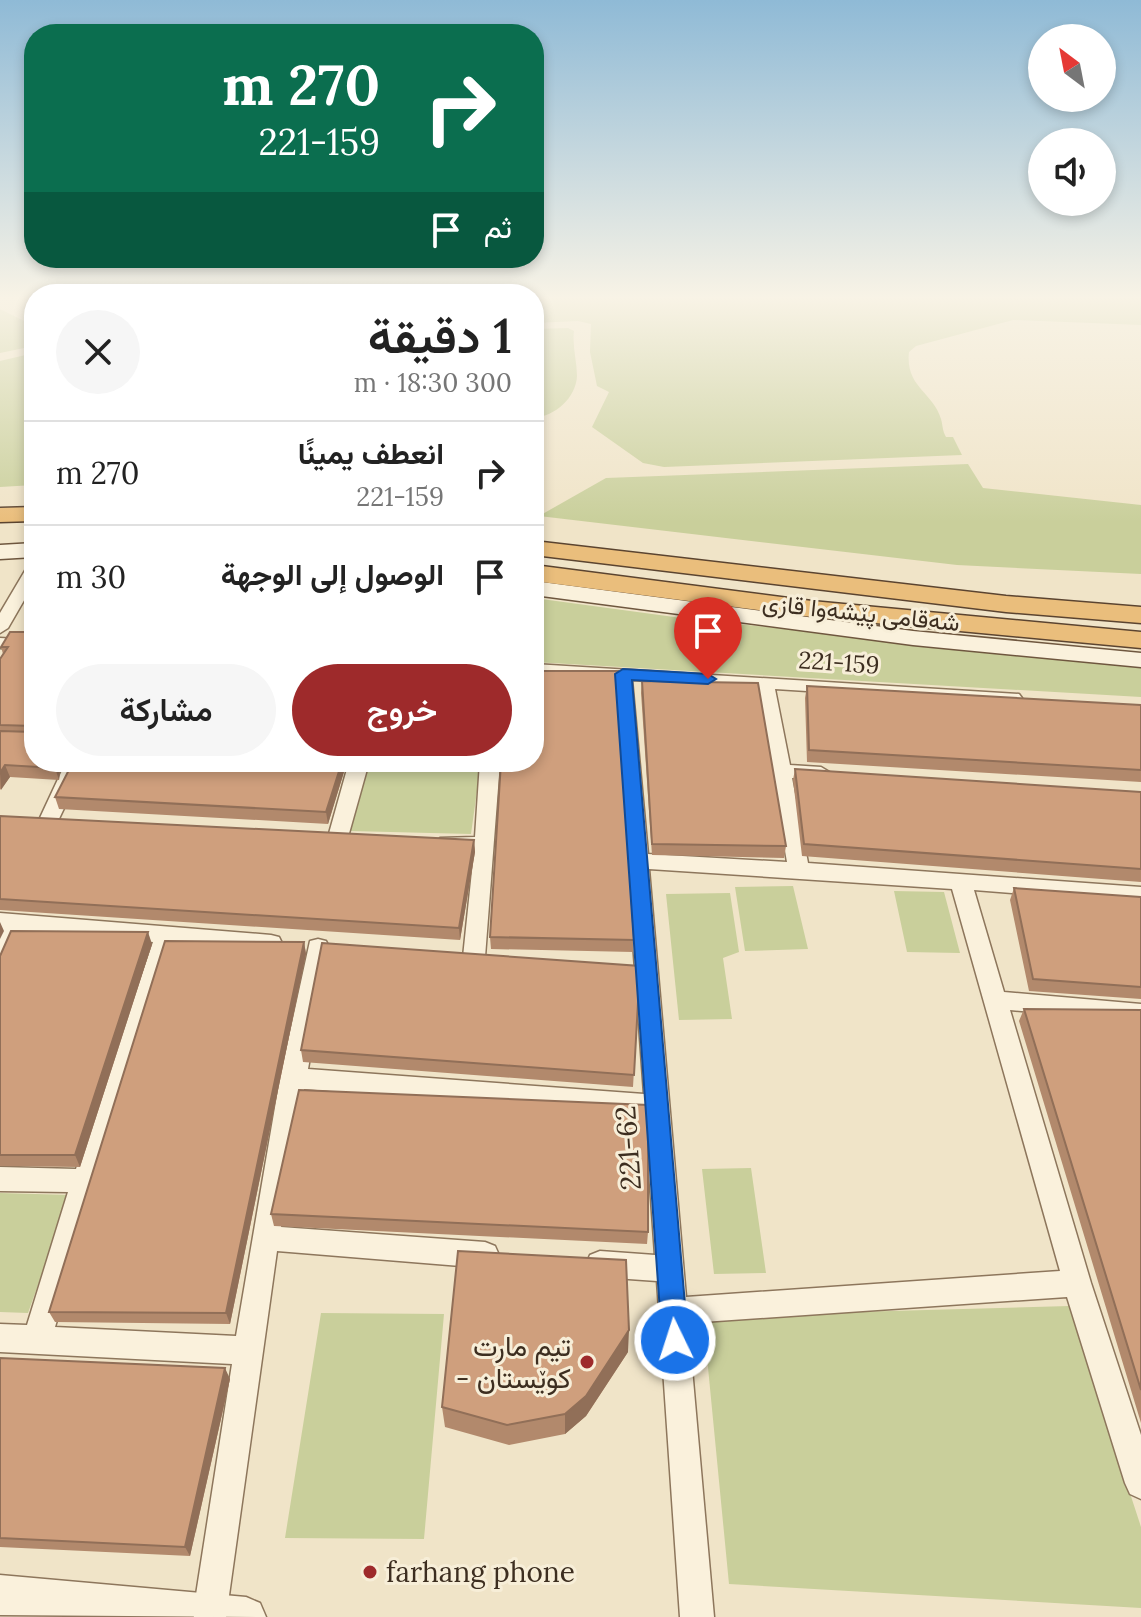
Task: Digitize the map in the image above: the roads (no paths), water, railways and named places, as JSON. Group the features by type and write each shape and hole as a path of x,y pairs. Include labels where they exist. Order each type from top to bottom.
{"highway":[{"path":"0,515 24,514"},
{"path":"0,535 24,534"},
{"name":"شەقامی پێشەوا قازی","path":"544,549 1006,604 1141,615"},
{"name":"شەقامی پێشەوا قازی","path":"544,574 812,609 1141,640"},
{"path":"621,584 647,595 651,604"}],"main road":[{"path":"0,552 24,551"},
{"path":"544,589 913,638 1141,660"}],"street":[{"path":"0,628 24,586"},
{"path":"0,643 24,644"},
{"name":"221-159","path":"544,670 1031,699"},
{"name":"221-62","path":"623,674 638,861 638,967 657,1105 697,1617"},
{"path":"765,682 799,870"},
{"path":"781,771 844,775"},
{"path":"24,819 56,821 73,772"},
{"path":"338,837 356,772"},
{"path":"474,957 489,772"},
{"path":"426,842 485,845"},
{"path":"638,861 1141,895"},
{"path":"961,883 1077,1283 1141,1483"},
{"path":"0,956 7,921 310,946 250,1351 228,1616 0,1595"},
{"path":"37,1340 85,1181 166,936"},
{"path":"994,1000 1141,1013"},
{"path":"292,1078 657,1105"},
{"path":"0,1179 85,1181"},
{"path":"265,1238 514,1257"},
{"path":"577,1262 670,1269"},
{"path":"673,1311 1077,1283"},
{"path":"0,1338 250,1351"}],"place":[{"name":"تیم مارت - کوێستان","path":"587,1362"},
{"name":"farhang phone","path":"370,1572"}]}
